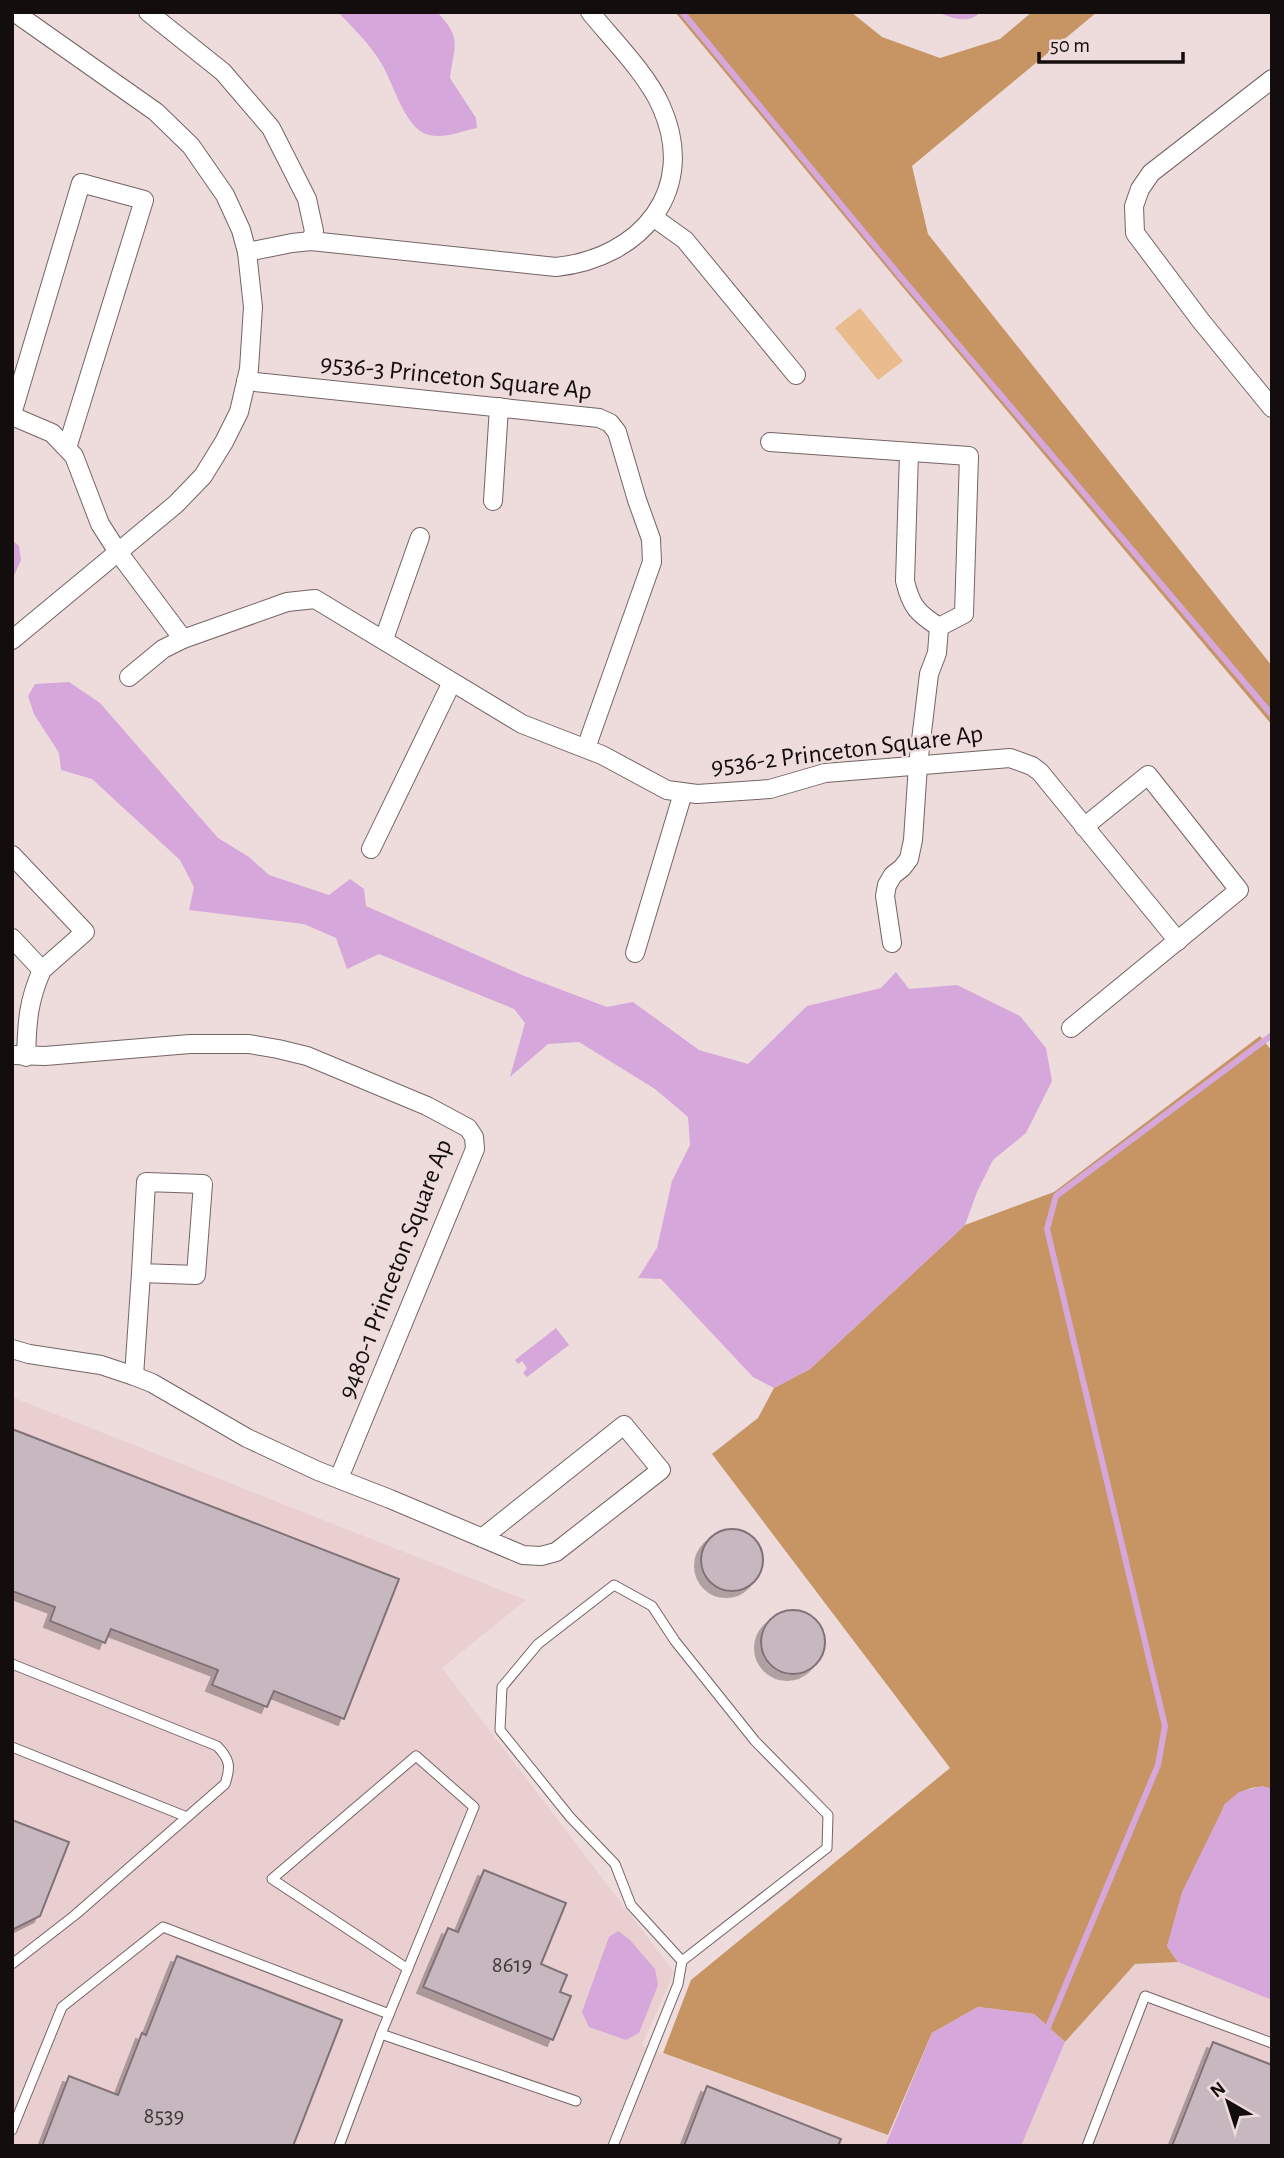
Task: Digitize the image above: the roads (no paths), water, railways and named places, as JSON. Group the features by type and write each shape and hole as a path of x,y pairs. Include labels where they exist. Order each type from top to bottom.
{"street":[{"path":"12,640 176,504 203,476 224,443 239,412 246,381 253,307 247,252 241,230 225,195 191,146 156,111 39,19 14,12"},
{"path":"148,12 223,72 271,128 307,199 314,231 311,241"},
{"path":"247,252 311,241 556,267 577,265 602,257 626,244 653,217 663,201 674,158 670,131 661,105 648,84 590,12"},
{"path":"1272,79 1151,173 1140,189 1134,206 1135,233 1201,321 1272,408"},
{"path":"67,448 144,200 81,183 12,415 52,433 67,448 79,467 100,524 183,639"},
{"path":"653,217 685,240 796,375"},
{"name":"9536-3 Princeton Square Ap","path":"246,381 600,418 610,423 617,432 650,540 652,562 586,748"},
{"path":"493,501 499,407"},
{"path":"770,442 969,456 964,614 939,626"},
{"path":"909,453 905,581 909,598 919,615 939,626"},
{"path":"384,639 420,537"},
{"name":"9536-2 Princeton Square Ap","path":"129,677 163,649 183,639 287,602 315,598 522,724 586,748 667,790 713,793 770,789 825,773 1010,758 1032,765 1040,772 1178,941"},
{"path":"892,943 885,896 893,875 909,859 913,840 918,765 929,674 937,653 939,626"},
{"path":"372,849 452,682"},
{"path":"1071,1028 1239,890 1148,775 1084,827"},
{"path":"635,953 683,793"},
{"path":"12,855 85,932 42,970 28,1011 19,1056"},
{"path":"12,938 42,970"},
{"name":"9480-1 Princeton Square Ap","path":"19,1056 190,1044 249,1044 307,1056 427,1106 468,1128 474,1137 475,1149 339,1478"},
{"path":"134,1376 146,1182 202,1184 196,1275 141,1273"},
{"path":"12,1349 101,1365 152,1383 247,1438 339,1478 482,1538 523,1555 541,1556 556,1552 661,1470 624,1425 482,1538"}],"lane":[{"path":"613,2146 678,1983 681,1961 827,1848 828,1815 755,1741 675,1641 652,1606 614,1585 538,1644 502,1686 500,1730 570,1818 615,1864 631,1905 681,1961"},
{"path":"12,1664 217,1746 227,1756 231,1769 225,1784 75,1915 12,1964"},
{"path":"12,1747 187,1817"},
{"path":"339,2146 389,2014 408,1969 474,1807 416,1756 272,1879 408,1969"},
{"path":"12,2130 62,2007 163,1927 389,2014"},
{"path":"1087,2146 1145,1996 1272,2043"},
{"path":"382,2034 576,2101"}],"waterway":[{"path":"682,12 905,282 1272,715"},
{"path":"1048,2027 1158,1765 1165,1726 1047,1229 1056,1196 1272,1035"}]}
